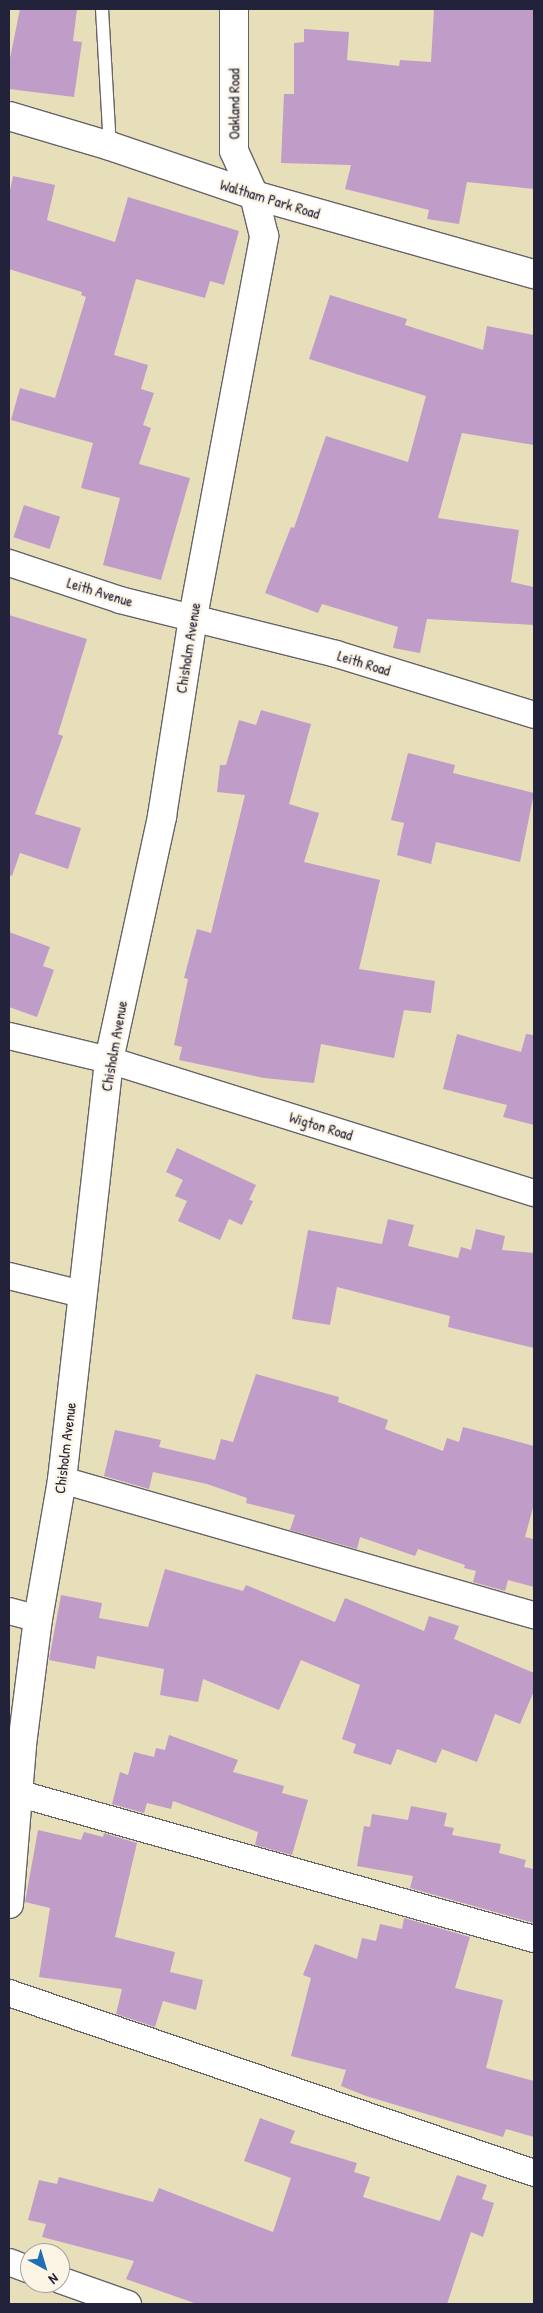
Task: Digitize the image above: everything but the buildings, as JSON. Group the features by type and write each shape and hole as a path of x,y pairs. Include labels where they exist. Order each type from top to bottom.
{"street":[{"name":"Oakland Road","path":"234,9 234,151 254,195"},
{"name":"Waltham Park Road","path":"9,116 110,146 254,195 534,274"},
{"name":"Chisholm Avenue","path":"9,1904 17,1793 15,1743 62,1480 109,1060 162,816 193,617 264,236 254,195"},
{"name":"Leith Avenue","path":"9,563 120,600 193,617"},
{"name":"Leith Road","path":"193,617 336,654 534,715"},
{"name":"Wigton Road","path":"9,1036 109,1060 534,1193"},
{"path":"9,1276 82,1294"},
{"path":"62,1480 534,1615"},
{"path":"9,1611 38,1620"},
{"path":"17,1793 534,1939"},
{"path":"9,1993 534,2173"},
{"path":"70,2284 128,2304"}],"lane":[{"path":"102,9 110,146"}]}
